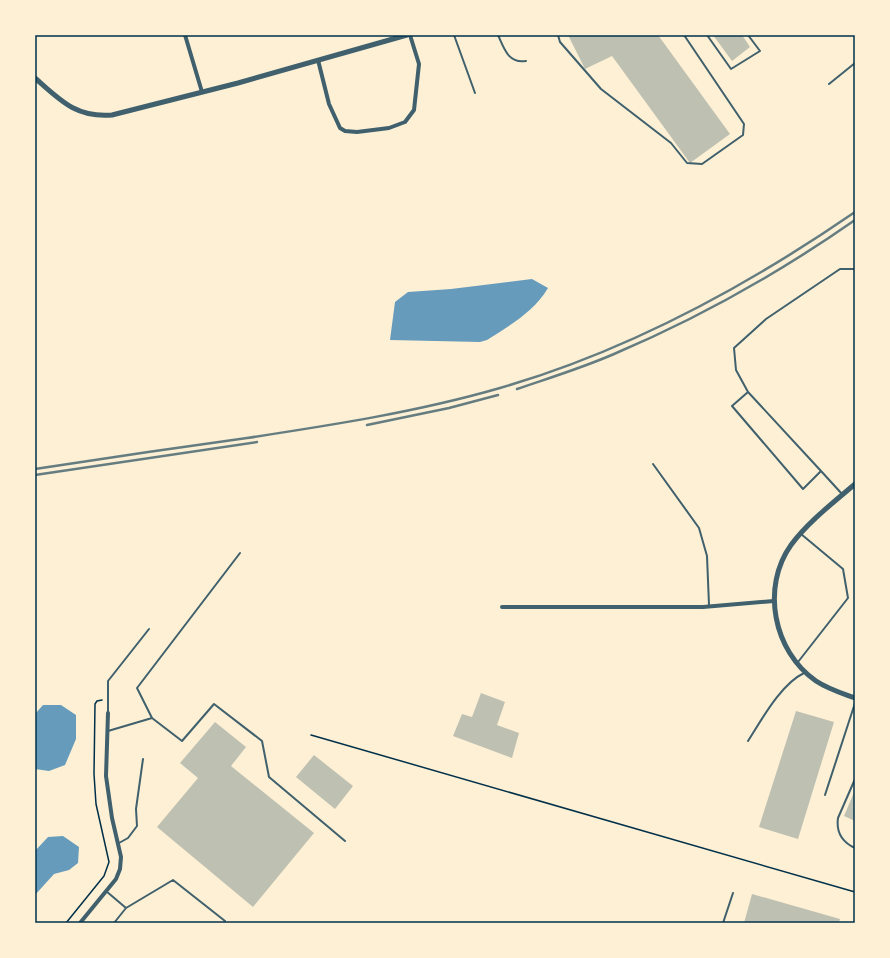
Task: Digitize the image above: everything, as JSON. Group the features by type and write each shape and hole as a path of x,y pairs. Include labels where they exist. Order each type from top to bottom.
{"street":[{"path":"185,35 202,92"},
{"path":"35,78 66,105 84,114 99,116 112,115 202,92 408,35 419,64 414,110 405,122 389,128 357,132 345,131 340,128 329,104 318,60"},
{"path":"855,484 791,545 779,571 775,584 774,601 775,612 782,638 797,664 805,672 828,688 855,698"},
{"path":"502,608 709,606 774,601"},
{"path":"80,923 116,879 120,868 121,857 119,843 112,818 106,776 108,713"}],"lane":[{"path":"454,35 475,93"},
{"path":"498,35 510,58 519,62 526,61"},
{"path":"558,35 560,42 601,89 671,144 687,163 702,164 743,135 744,124 684,35"},
{"path":"707,35 731,69 760,51 748,35"},
{"path":"829,84 855,63"},
{"path":"842,495 748,392 736,370 734,348 766,319 840,270 854,269 855,271"},
{"path":"748,392 732,406 803,488 821,472"},
{"path":"653,464 699,528 707,556 709,606"},
{"path":"797,664 848,598 843,569 801,534"},
{"path":"240,553 138,688 152,718 182,741 214,704 262,741 269,777 345,841"},
{"path":"108,713 108,681 149,629"},
{"path":"748,741 766,713 794,678 805,672"},
{"path":"825,795 855,703"},
{"path":"107,732 152,718"},
{"path":"119,843 128,838 137,826 136,809 143,760"},
{"path":"855,779 838,818 837,825 841,839 855,848"},
{"path":"114,923 126,908 173,880 225,921"},
{"path":"106,891 126,908"},
{"path":"723,923 733,893"}],"path":[{"path":"66,923 107,870 109,862 96,804 94,774 95,704 97,701 108,700"},
{"path":"311,735 855,892"}],"water":[{"path":"532,279 548,288 542,297 529,311 487,340 480,342 390,340 395,302 408,292 451,289"},
{"path":"43,705 61,705 76,715 76,739 65,765 49,771 35,769 35,714"},
{"path":"63,836 79,847 78,863 69,870 54,874 35,895 35,851 48,837"}],"building":[{"path":"568,35 658,35 730,134 690,163 612,56 585,69"},
{"path":"713,35 742,35 750,47 732,61"},
{"path":"481,693 505,702 497,725 519,733 512,758 453,736 462,714 472,717"},
{"path":"796,711 834,722 798,839 759,827"},
{"path":"215,722 246,747 231,766 314,833 253,907 157,827 198,778 180,763"},
{"path":"314,755 353,786 335,809 296,777"},
{"path":"855,790 855,821 844,816"},
{"path":"752,894 840,919 839,923 744,923"}],"railway":[{"path":"35,469 343,423 469,397 548,373 640,336 729,291 814,240 855,212"},
{"path":"517,389 566,373 602,359 646,340 708,310 768,276 855,220"},
{"path":"367,425 449,408 498,395"},
{"path":"35,475 257,442"}]}
